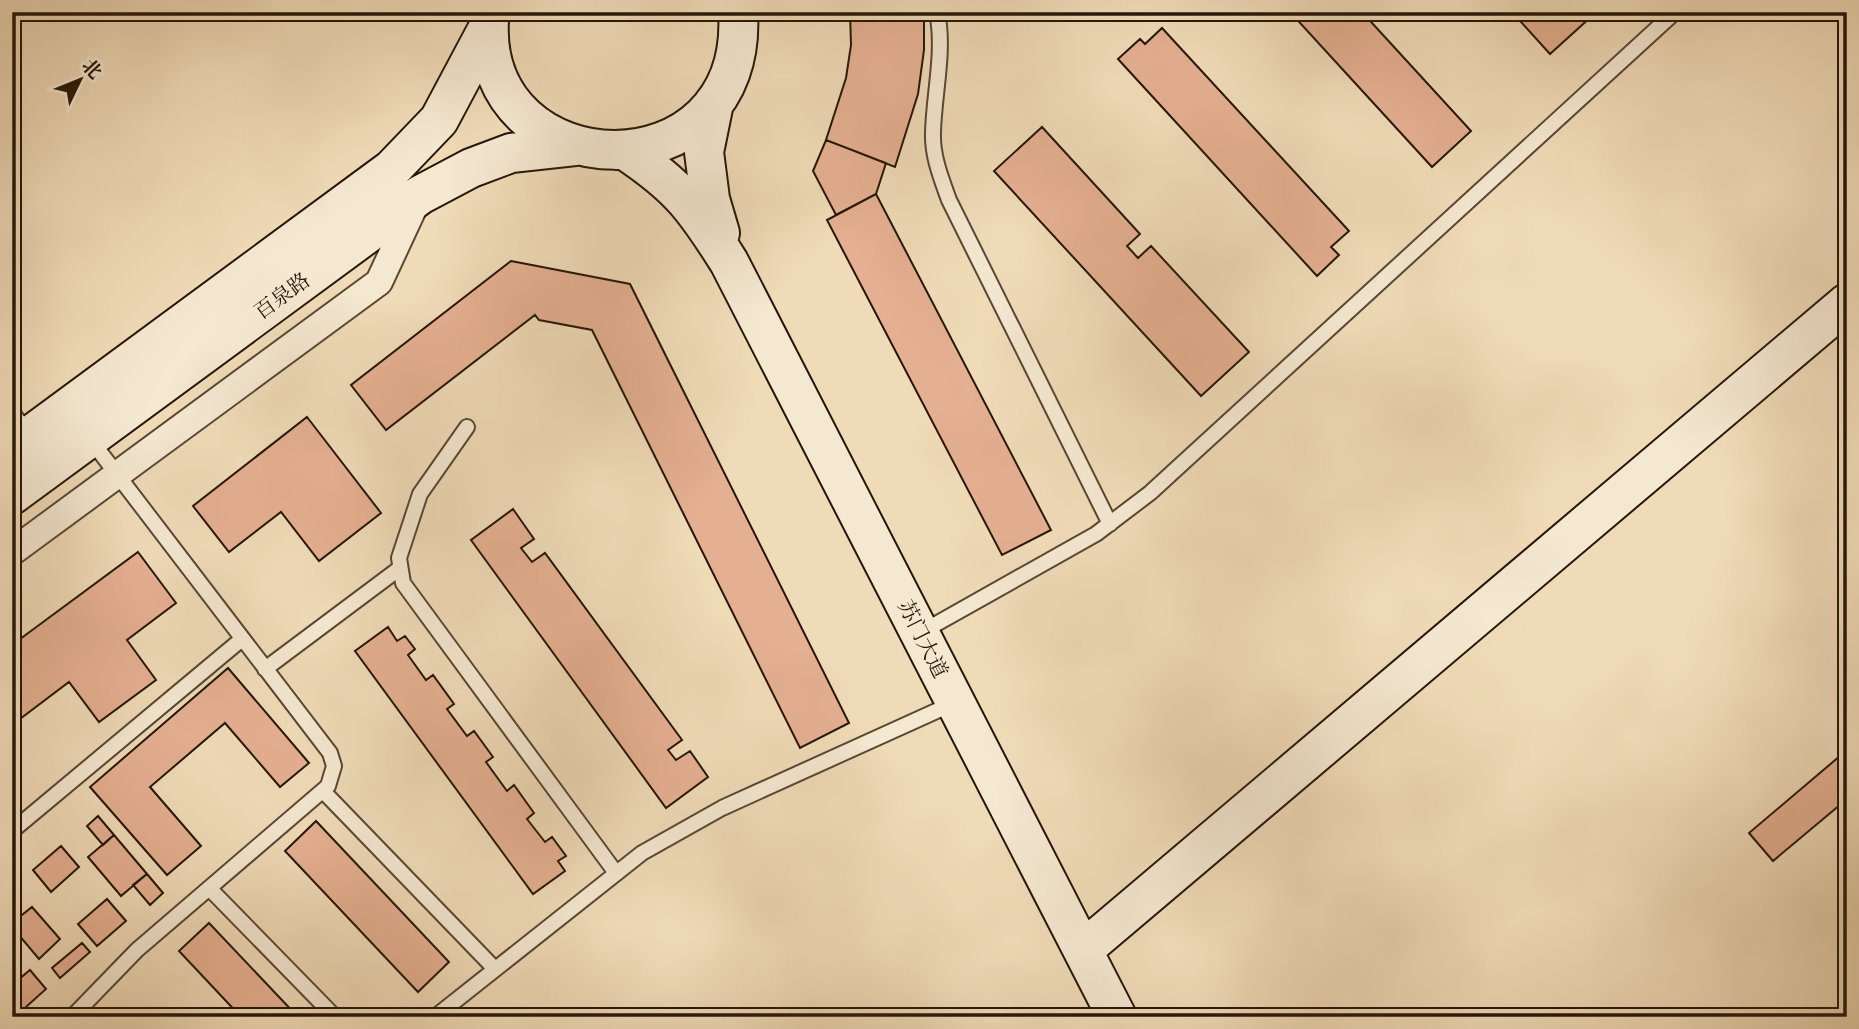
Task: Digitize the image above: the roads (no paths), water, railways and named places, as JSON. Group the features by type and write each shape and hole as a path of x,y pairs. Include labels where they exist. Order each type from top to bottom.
{"main road":[{"path":"489,20 492,54 500,79 513,101 531,120 575,146 601,151 626,151 651,146 675,136 696,121 714,103 727,81 736,56 738,12"},
{"name":"百泉路","path":"18,432 392,169 439,120 461,84 489,20"},
{"path":"714,103 704,152 710,199 729,262"},
{"name":"百泉路","path":"12,495 420,195 471,168 511,153 575,146"},
{"path":"626,151 663,175 693,205 729,262"},
{"name":"苏门大道","path":"729,262 1117,1017"},
{"path":"1083,950 1847,303"}],"street":[{"path":"12,552 379,282 420,195"}],"lane":[{"path":"937,12 938,79 933,133 936,166 949,200 1110,524"},
{"path":"920,633 1110,524 1150,493 1675,12"},
{"path":"467,427 421,494 398,558 403,583 616,873"},
{"path":"72,1017 136,950 323,791 328,786 334,766 330,753 89,438"},
{"path":"265,669 400,568"},
{"path":"12,831 242,639"},
{"path":"435,1017 642,853 722,808 956,703"},
{"path":"323,791 495,969"},
{"path":"209,888 335,1017"}]}
